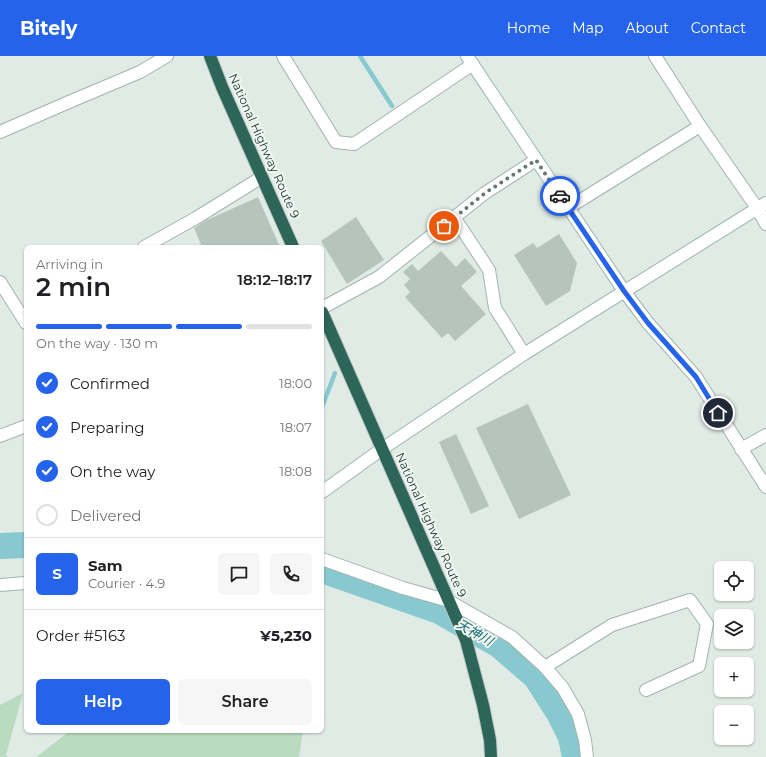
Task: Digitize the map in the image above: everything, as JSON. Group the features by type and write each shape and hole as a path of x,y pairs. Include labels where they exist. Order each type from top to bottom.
{"highway":[{"name":"National Highway Route 9","path":"210,56 222,87 292,245"},
{"name":"National Highway Route 9","path":"324,317 466,640 483,705 492,757"}],"street":[{"path":"0,132 140,72 167,56"},
{"path":"283,56 336,142 354,144 470,60 624,291 648,323 696,377 766,487"},
{"path":"655,56 700,126 761,206 766,224"},
{"path":"568,208 700,126"},
{"path":"324,307 379,277 485,193 536,160"},
{"path":"148,245 196,218 262,177"},
{"path":"324,491 382,449 524,354 761,206"},
{"path":"454,217 489,270 495,308 524,354"},
{"path":"0,282 24,320"},
{"path":"0,436 24,427"},
{"path":"741,449 766,434"},
{"path":"324,560 451,606 512,637 545,667 563,688 578,714 585,740 587,757"},
{"path":"0,585 24,583"},
{"path":"545,667 612,626 690,600 707,624 699,666 646,690"}],"green space":[{"path":"23,693 6,755 8,757 0,757 0,705"},
{"path":"67,733 303,733 299,757 36,757"}],"building":[{"path":"258,197 279,245 201,245 194,228 207,220"},
{"path":"356,217 384,260 347,284 321,241"},
{"path":"559,234 577,263 570,291 546,306 514,255 533,243 537,248"},
{"path":"441,251 456,267 465,258 477,272 461,286 486,314 455,341 448,333 442,338 405,297 410,292 404,285 410,279 403,272 412,264 418,271"},
{"path":"528,404 571,495 519,519 476,428"},
{"path":"456,434 489,506 471,514 439,442"}],"waterway":[{"path":"360,56 392,106"},
{"path":"324,402 335,373"},
{"name":"天神川","path":"0,546 24,545"},
{"name":"天神川","path":"324,571 439,611 499,645 536,677 559,713 571,737 575,757"}],"way so far":[{"path":"444,226 485,193 536,160 560,196"}],"route":[{"path":"560,196 624,291 648,323 696,377 718,413"}]}
